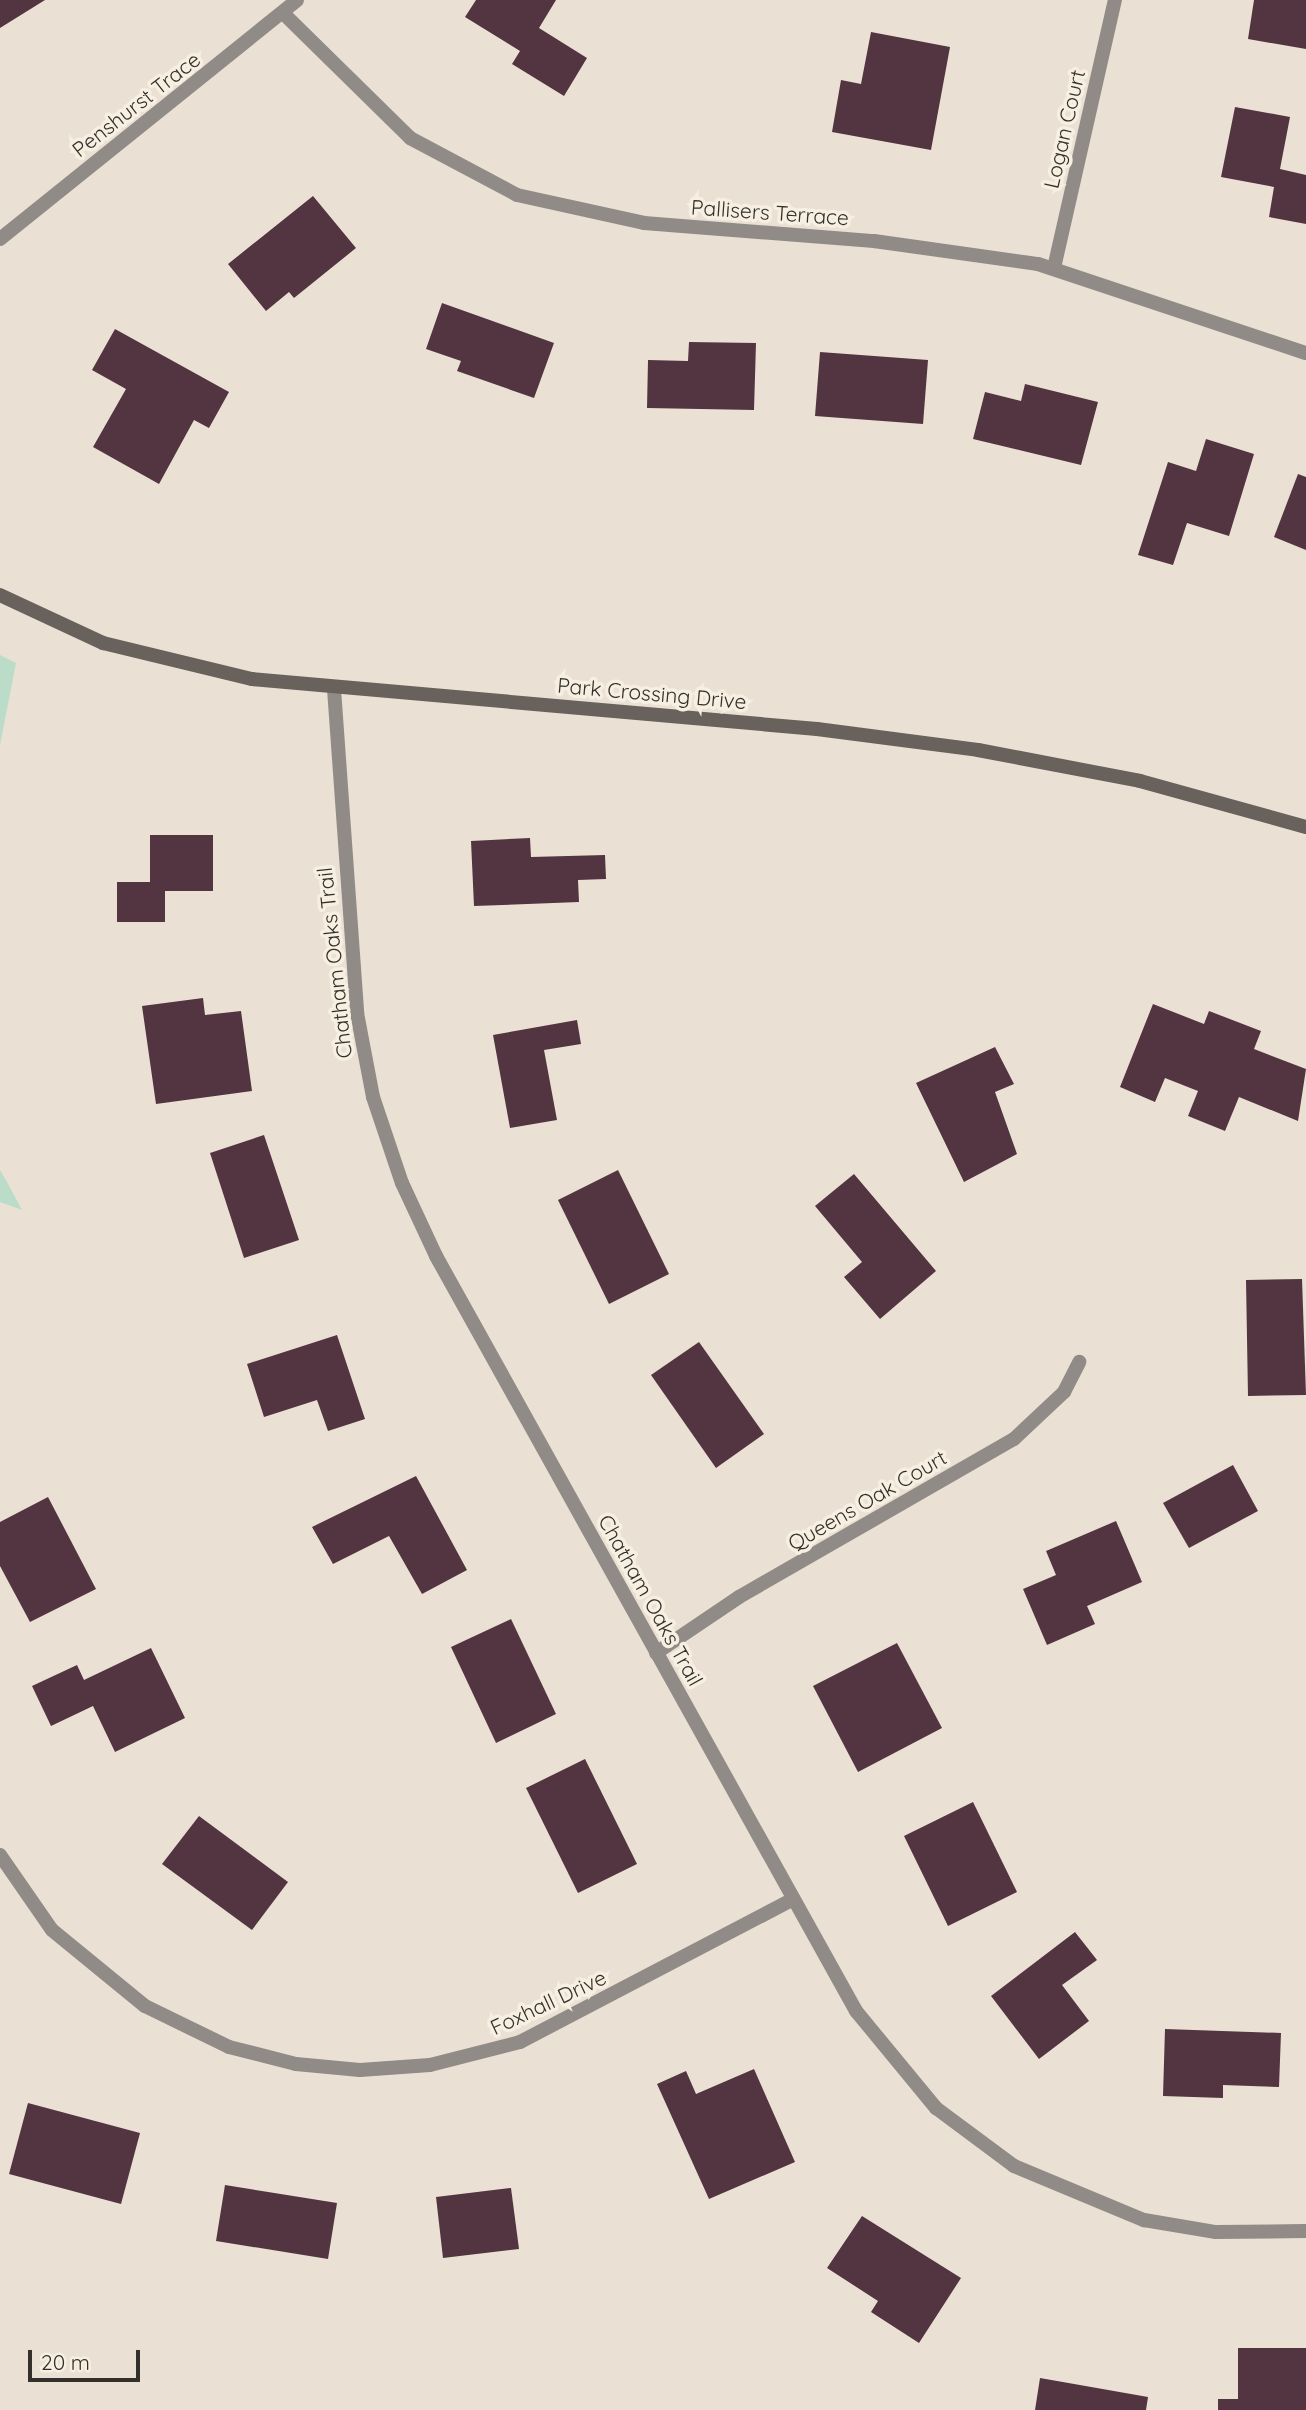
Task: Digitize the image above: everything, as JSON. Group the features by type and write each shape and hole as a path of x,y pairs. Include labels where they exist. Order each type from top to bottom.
{"street":[{"name":"Penshurst Trace","path":"0,239 284,14 296,0"},
{"name":"Logan Court","path":"1054,268 1115,0"},
{"name":"Pallisers Terrace","path":"284,14 410,138 517,195 644,223 874,241 1054,268 1306,353"},
{"name":"Park Crossing Drive","path":"0,595 103,643 252,679 334,689 817,729 978,750 1140,781 1306,827"},
{"name":"Chatham Oaks Trail","path":"334,689 357,1013 377,1110 436,1256 793,1899 891,2060 961,2129 1014,2166 1144,2220 1216,2232 1306,2231"},
{"name":"Queens Oak Court","path":"656,1653 739,1597 1014,1439 1064,1392 1079,1362"},
{"name":"Foxhall Drive","path":"0,1855 52,1930 145,2007 229,2047 296,2064 360,2070 441,2063 520,2042 793,1899"}],"green space":[{"path":"0,655 16,663 0,745"},
{"path":"0,1170 7,1182 22,1210 0,1202"}],"building":[{"path":"0,0 45,0 0,28"},
{"path":"476,0 556,0 539,28 587,58 564,96 512,64 520,51 465,17"},
{"path":"1254,0 1306,0 1306,49 1248,39"},
{"path":"871,32 950,47 931,150 832,132 841,80 861,84"},
{"path":"1235,107 1290,117 1280,169 1306,175 1306,224 1269,217 1274,187 1221,177"},
{"path":"313,196 356,248 294,298 289,292 266,311 228,264"},
{"path":"442,303 554,343 534,398 457,371 461,361 426,349"},
{"path":"115,329 229,392 209,428 194,420 159,484 93,447 126,389 92,370"},
{"path":"689,342 756,343 754,410 647,408 648,360 688,361"},
{"path":"820,352 928,360 923,424 815,416"},
{"path":"1025,384 1098,402 1081,465 973,439 985,392 1021,401"},
{"path":"1206,439 1254,454 1229,536 1187,523 1173,565 1138,555 1168,462 1196,471"},
{"path":"1298,474 1306,477 1306,550 1274,537"},
{"path":"150,835 213,835 213,891 165,891 165,922 117,922 117,882 150,882"},
{"path":"530,838 531,857 605,855 606,879 578,880 579,902 474,906 471,841"},
{"path":"203,998 205,1015 241,1011 252,1091 156,1104 142,1006"},
{"path":"1153,1004 1204,1024 1209,1011 1261,1031 1254,1049 1306,1069 1298,1121 1239,1097 1225,1131 1188,1116 1198,1091 1165,1078 1155,1102 1120,1087"},
{"path":"577,1020 581,1044 544,1050 557,1120 510,1128 493,1035"},
{"path":"995,1047 1014,1084 995,1092 1017,1154 964,1182 916,1083"},
{"path":"264,1135 299,1240 244,1258 210,1153"},
{"path":"618,1170 669,1274 609,1304 558,1200"},
{"path":"854,1174 936,1271 880,1319 844,1277 862,1262 815,1206"},
{"path":"1302,1279 1306,1395 1248,1396 1246,1280"},
{"path":"337,1335 365,1419 328,1431 317,1400 264,1417 247,1364"},
{"path":"699,1342 764,1434 716,1468 651,1375"},
{"path":"1233,1465 1258,1511 1189,1548 1163,1503"},
{"path":"416,1476 467,1570 422,1594 389,1536 333,1564 312,1527"},
{"path":"48,1497 96,1589 30,1622 0,1566 0,1522"},
{"path":"1116,1521 1142,1582 1087,1606 1095,1624 1047,1645 1023,1589 1056,1575 1046,1551"},
{"path":"511,1619 556,1714 496,1743 451,1647"},
{"path":"897,1643 942,1728 858,1772 813,1686"},
{"path":"151,1648 185,1718 115,1752 93,1706 51,1726 32,1686 77,1665 84,1680"},
{"path":"585,1759 637,1864 578,1893 526,1788"},
{"path":"973,1802 1017,1892 948,1926 904,1836"},
{"path":"199,1816 288,1882 252,1930 162,1864"},
{"path":"1075,1932 1097,1960 1062,1985 1089,2021 1039,2059 991,1996"},
{"path":"1165,2029 1281,2033 1279,2087 1223,2085 1223,2098 1163,2096"},
{"path":"754,2069 795,2162 709,2199 657,2084 686,2071 696,2094"},
{"path":"28,2103 140,2133 121,2204 9,2174"},
{"path":"225,2185 337,2203 328,2259 216,2241"},
{"path":"511,2188 519,2249 443,2258 436,2197"},
{"path":"862,2216 961,2278 919,2343 871,2312 878,2301 827,2268"},
{"path":"1238,2348 1306,2348 1306,2410 1218,2410 1218,2399 1238,2399"},
{"path":"1040,2378 1148,2397 1146,2410 1035,2410"}]}
